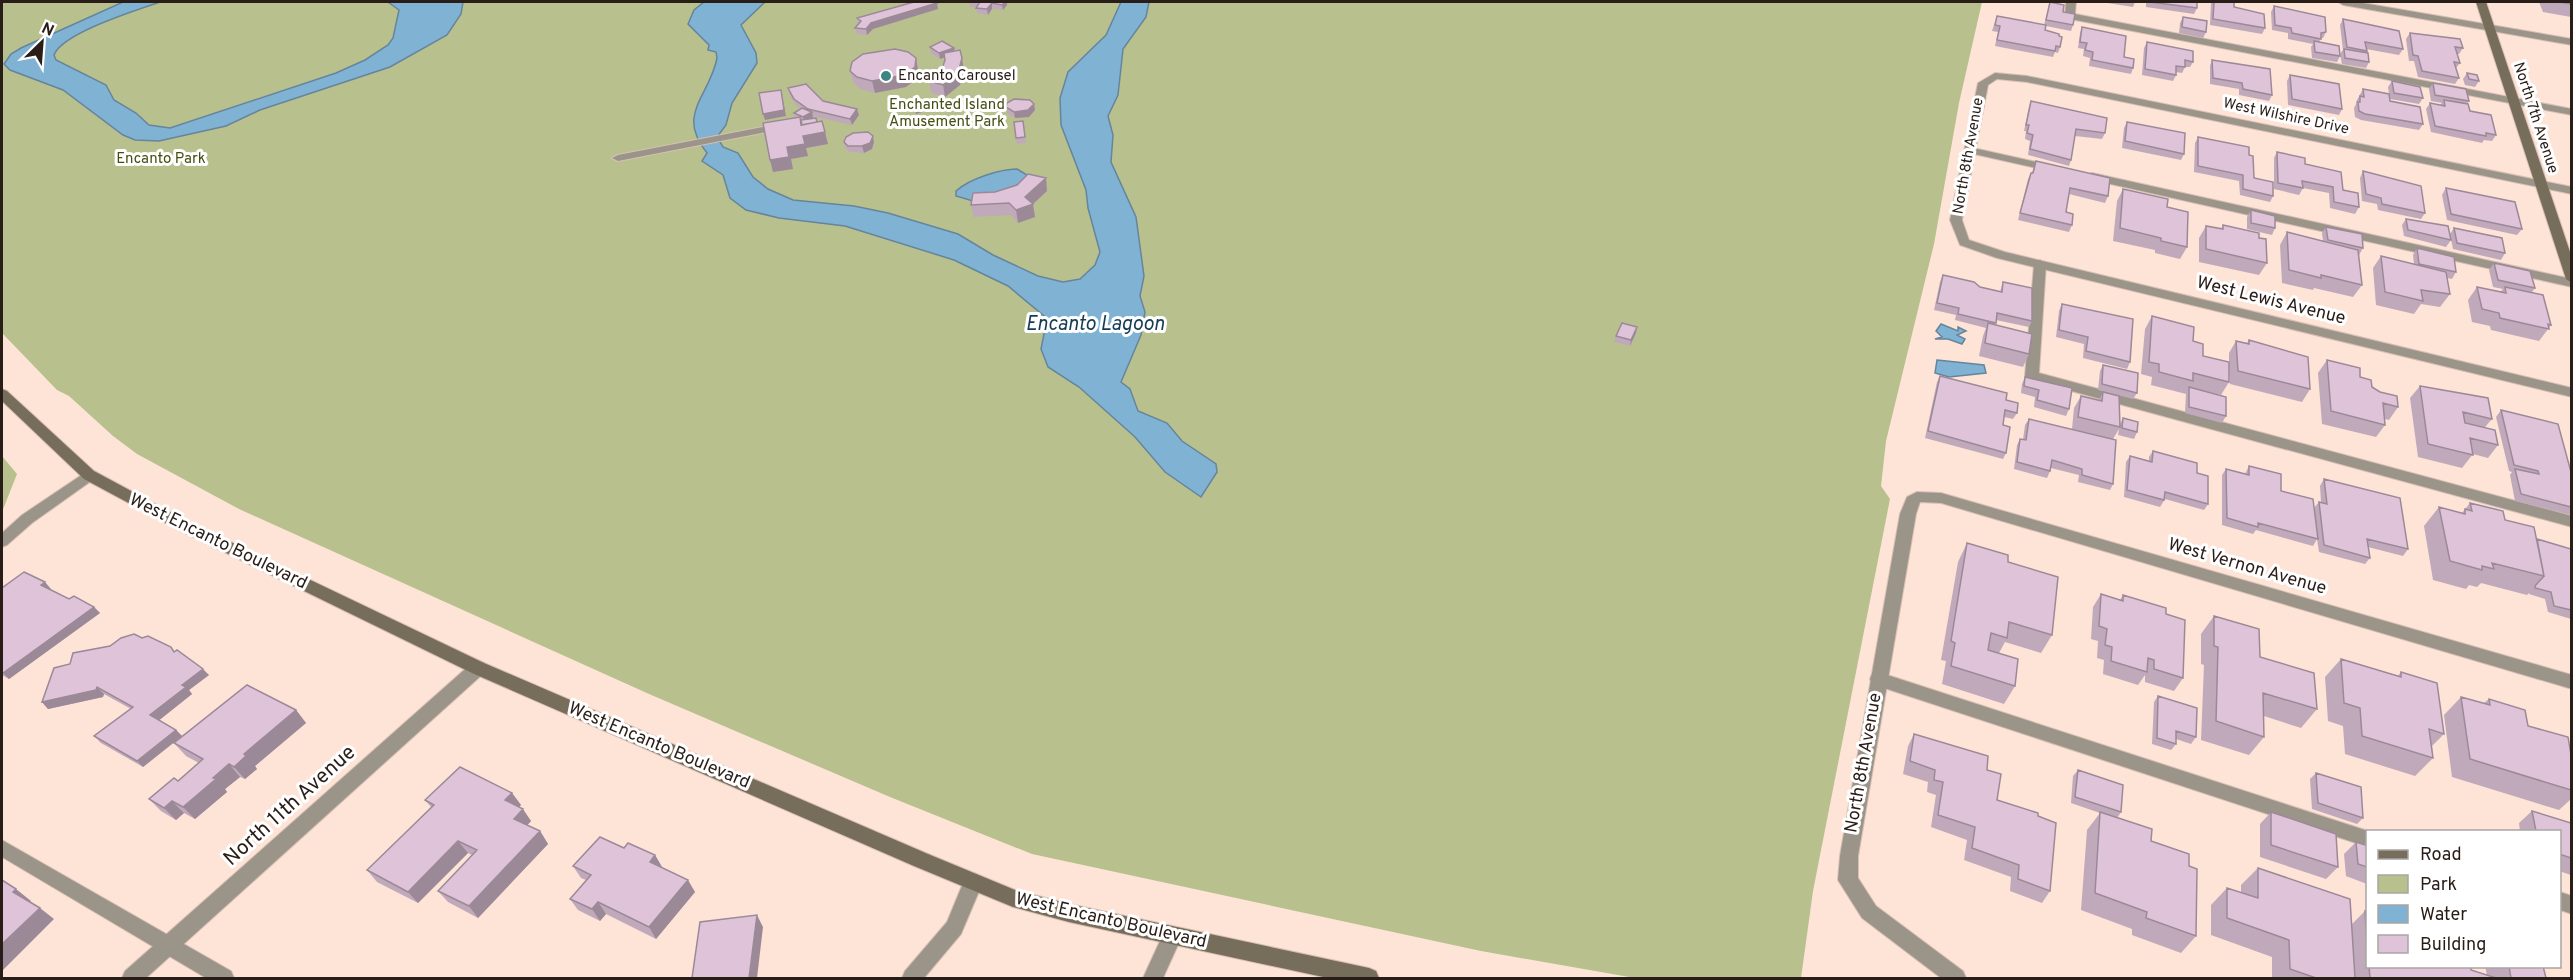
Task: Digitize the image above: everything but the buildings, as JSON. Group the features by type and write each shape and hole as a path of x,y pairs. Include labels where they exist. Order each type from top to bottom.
{"street":[{"path":"2071,2 2070,16 2571,112"},
{"path":"2343,2 2571,42"},
{"name":"North 7th Avenue","path":"2481,2 2571,281"},
{"name":"North 8th Avenue","path":"1964,242 1956,220 1969,150 1983,83 1995,76"},
{"name":"West Wilshire Drive","path":"1995,76 2027,79 2571,191"},
{"path":"618,158 797,124"},
{"path":"1969,150 2571,281"},
{"name":"West Lewis Avenue","path":"1964,242 2001,255 2571,393"},
{"path":"2040,264 2032,376 2571,522"},
{"name":"West Encanto Boulevard","path":"2,394 89,475 182,525 478,668 973,882 1024,901 1172,936 1369,978"},
{"path":"2,541 27,519 89,475"},
{"name":"West Vernon Avenue","path":"1912,501 1917,497 1941,498 2571,682"},
{"name":"North 8th Avenue","path":"1912,501 1878,679 1849,856 1848,880 1869,912 1956,978"},
{"name":"North 11th Avenue","path":"132,978 478,668"},
{"path":"1878,679 2366,839"},
{"path":"2,848 224,978"},
{"path":"912,978 954,928 973,882"},
{"path":"1154,978 1172,936"}],"green space":[{"path":"2,2 1982,2 1959,103 1934,244 1886,441 1881,486 1890,499 1813,891 1801,978 1635,978 1481,951 1032,854 890,797 649,694 239,509 137,454 113,436 69,396 57,390 2,333"},
{"path":"2,456 17,474 2,512"}],"water":[{"path":"123,2 160,2 118,16 85,31 60,47 54,55 56,60 106,85 114,100 136,113 149,125 170,128 336,73 365,60 388,45 393,38 399,10 388,2 463,2 461,14 447,35 390,67 260,110 226,126 159,141 135,140 123,135 63,90 10,70 4,64 11,54 21,48"},
{"name":"Encanto Lagoon","path":"704,2 765,2 741,25 756,53 757,63 732,103 726,125 717,137 723,147 738,153 753,177 768,189 793,200 854,206 888,213 958,234 993,255 1038,276 1063,282 1080,279 1095,265 1100,252 1088,208 1086,190 1061,125 1060,98 1068,72 1106,35 1121,2 1149,2 1146,17 1123,49 1118,95 1108,116 1113,135 1111,162 1136,217 1144,276 1140,296 1145,312 1141,335 1121,382 1130,389 1138,411 1167,423 1182,441 1216,464 1217,472 1201,497 1165,472 1135,437 1079,387 1048,367 1041,349 1046,324 1044,316 1008,286 954,260 845,226 779,218 746,210 730,198 723,175 702,161 707,153 694,127 697,105 717,58 716,52 708,50 709,45 688,24 694,10"},
{"path":"1017,169 1027,175 1023,183 973,201 956,196 956,191 985,175"},
{"path":"1941,324 1958,331 1958,327 1966,331 1957,335 1965,339 1962,344 1948,339 1935,339 1942,337 1936,331"},
{"path":"1937,360 1984,365 1986,373 1949,377 1935,373"}],"place":[{"name":"Encanto Carousel","path":"886,76"}],"park label":[{"name":"Enchanted Island Amusement Park","path":"947,114"},
{"name":"Encanto Park","path":"161,159"}]}
